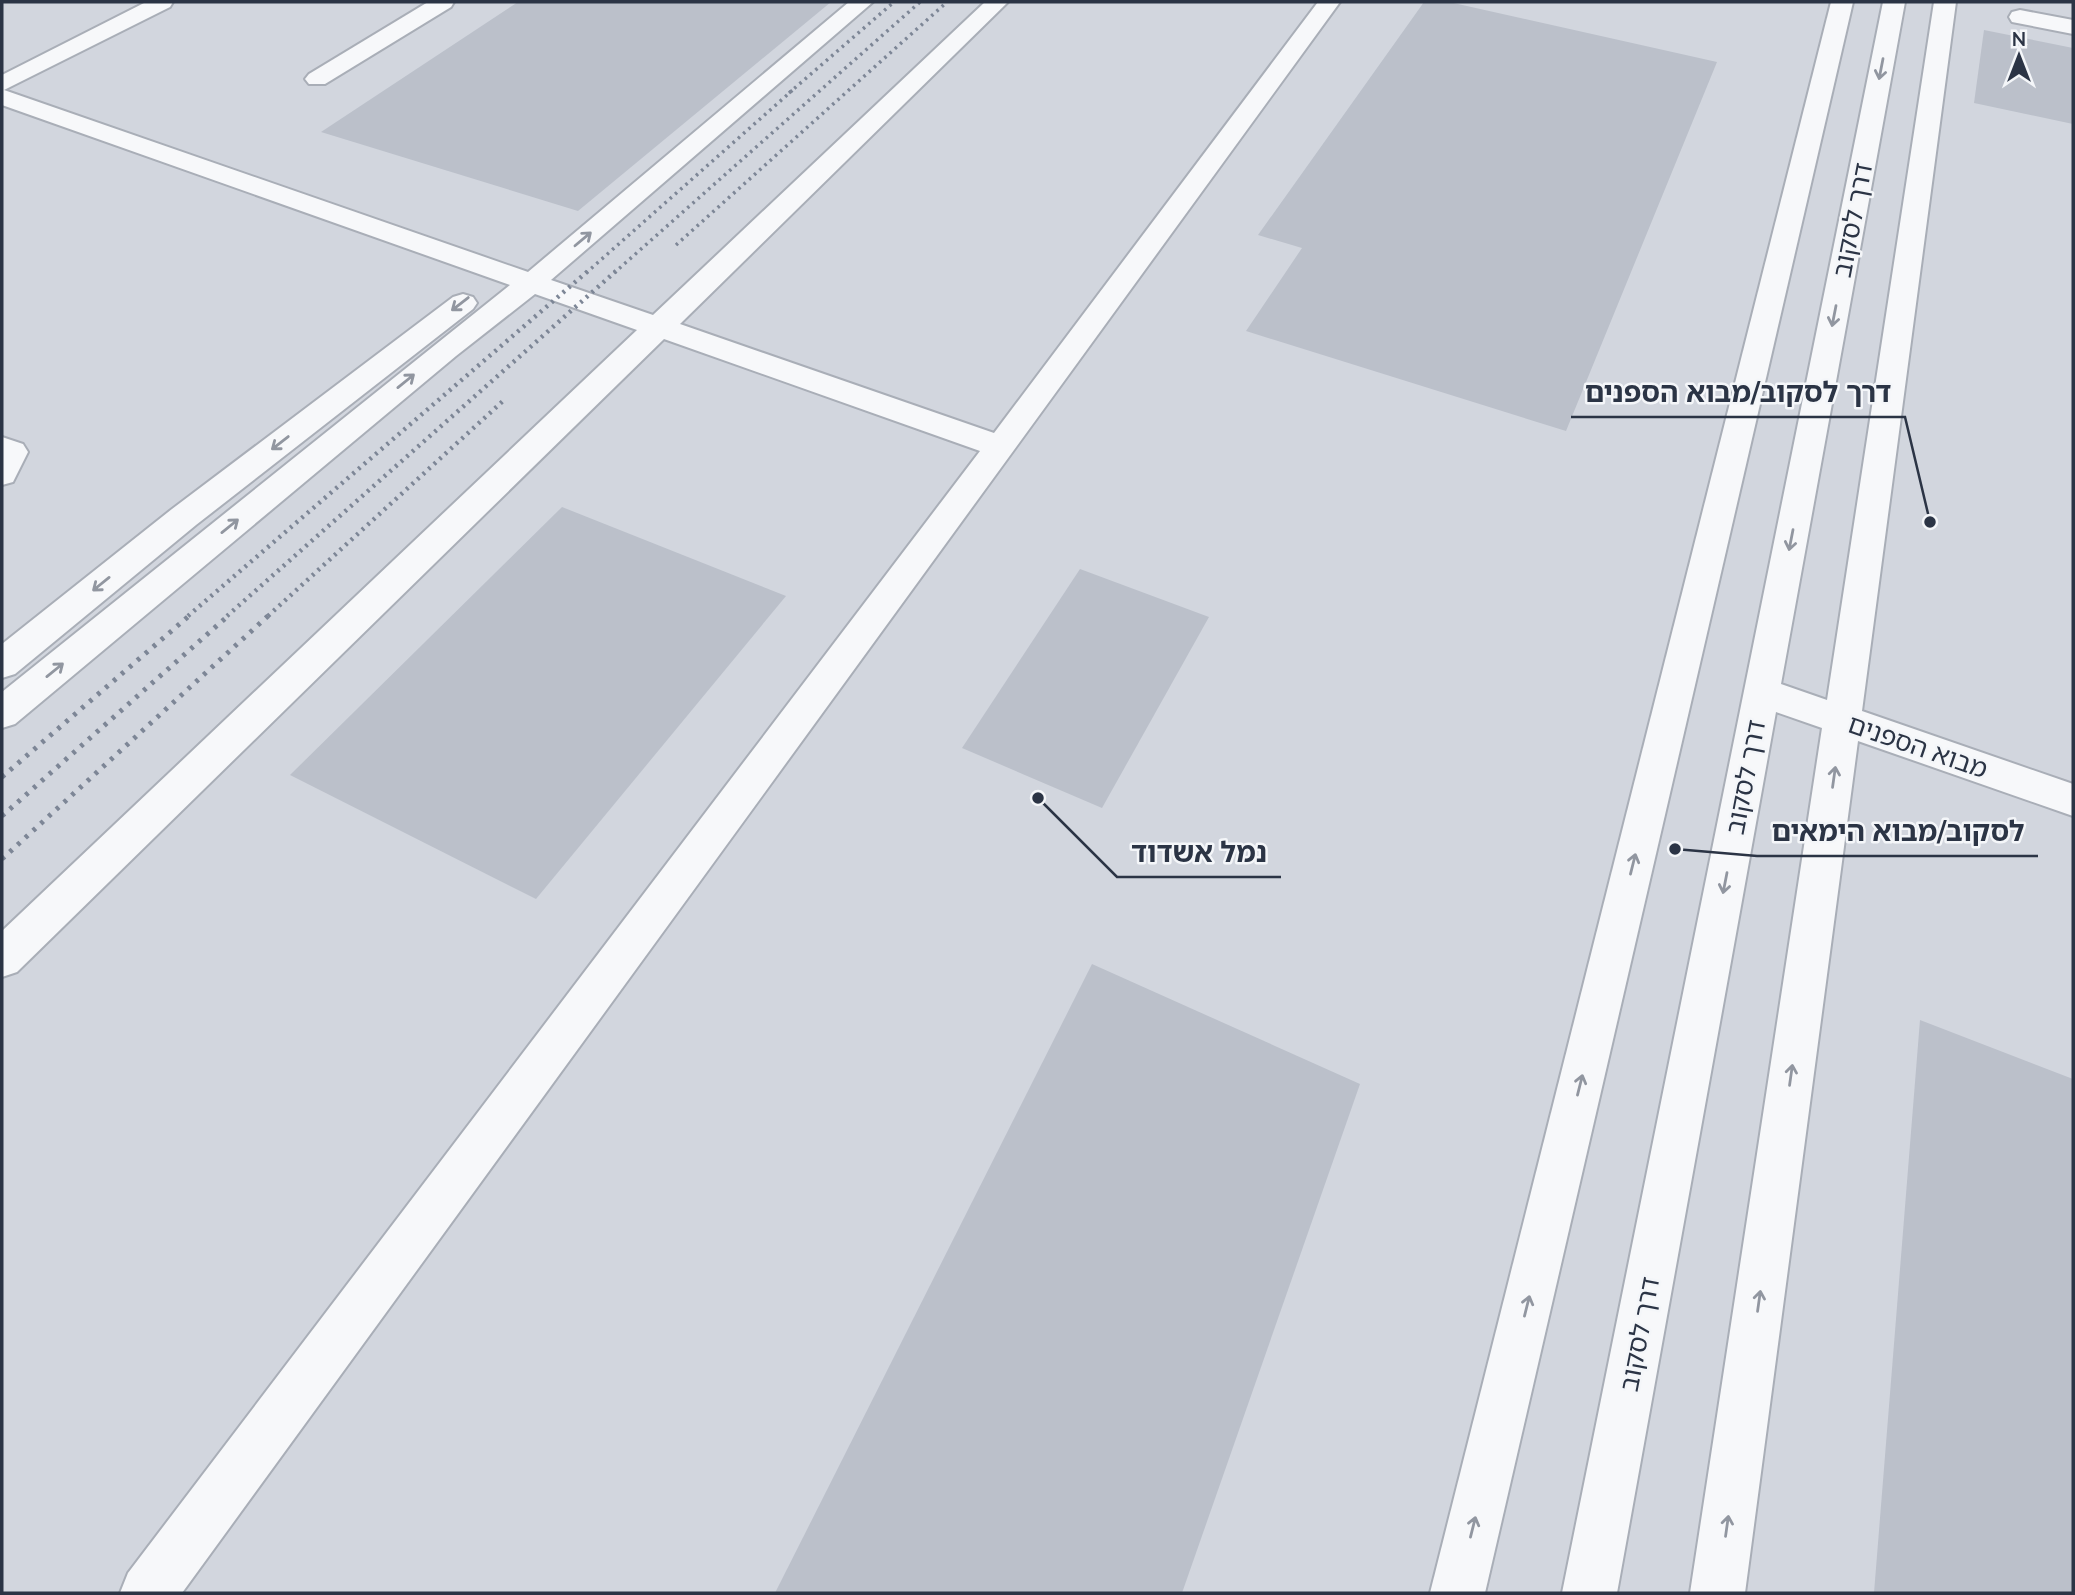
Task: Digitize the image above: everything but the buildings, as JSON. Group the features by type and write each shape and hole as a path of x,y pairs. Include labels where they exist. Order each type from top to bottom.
{"street":[{"path":"2,84 162,2"},
{"path":"317,79 443,2"},
{"path":"2,713 446,349 570,222 839,2"},
{"path":"2,664 184,517 517,277 862,2"},
{"path":"2,958 997,2"},
{"path":"148,1593 1329,2"},
{"path":"1457,1593 1842,2"},
{"name":"דרך לסקוב","path":"1589,1593 1894,2"},
{"path":"1717,1593 1945,2"},
{"path":"2020,17 2073,27"},
{"path":"2,97 1000,447"},
{"path":"2,447 12,452 2,474"},
{"name":"מבוא הספנים","path":"1762,692 2073,800"}],"shaded area":[{"path":"2,2 2073,2 2073,1593 2,1593"}],"railway":[{"path":"789,93 894,2"},
{"path":"614,273 920,2"},
{"path":"676,245 947,2"},
{"path":"586,273 795,88"},
{"path":"188,616 588,271"},
{"path":"227,616 616,271"},
{"path":"268,616 503,401"},
{"path":"2,777 190,615"},
{"path":"2,816 229,615"},
{"path":"2,859 269,615"}],"place":[{"name":"דרך לסקוב/מבוא הספנים","path":"1930,522"},
{"name":"נמל אשדוד","path":"1038,798"},
{"name":"לסקוב/מבוא הימאים","path":"1675,849"}]}
